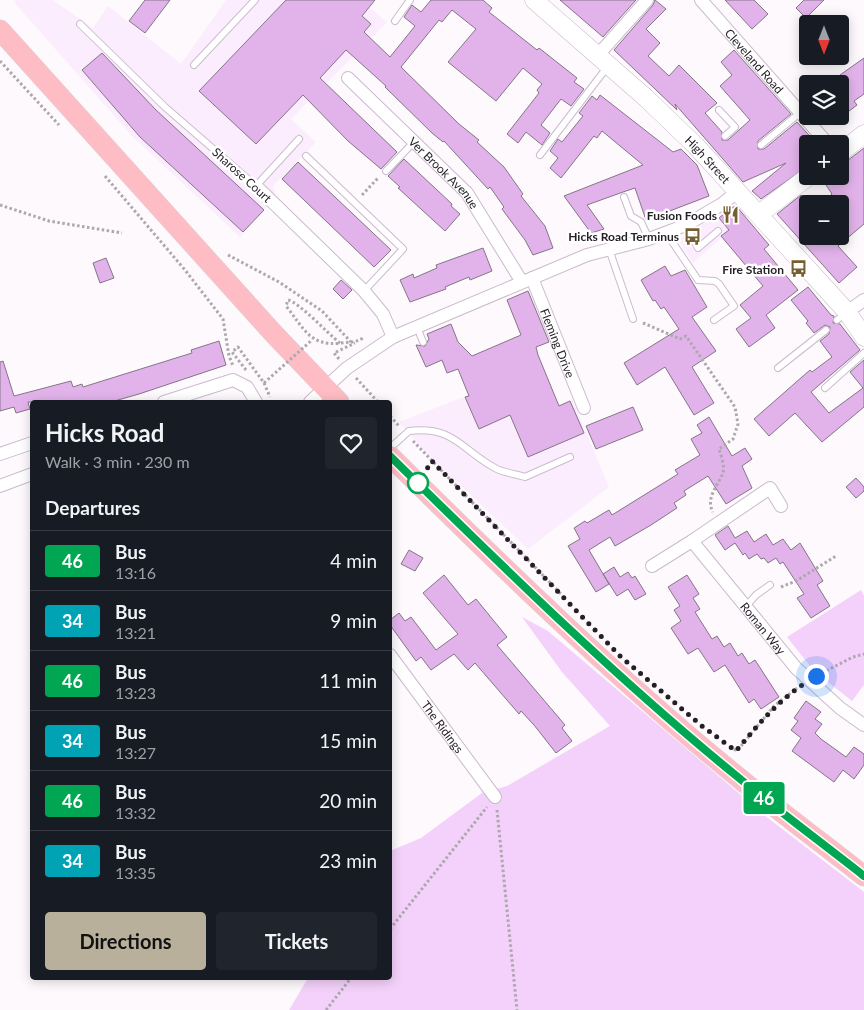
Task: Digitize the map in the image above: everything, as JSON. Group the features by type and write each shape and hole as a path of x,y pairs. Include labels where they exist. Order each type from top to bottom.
{"main road":[{"path":"0,30 267,326 333,396"},
{"path":"392,458 498,564 614,670 739,778 864,876"}],"street":[{"name":"High Street","path":"534,0 706,154 759,214 842,316 864,337"},
{"path":"603,60 647,0"},
{"name":"Cleveland Road","path":"701,0 799,110"},
{"name":"Ver Brook Avenue","path":"348,78 468,193 527,280"},
{"name":"Cleveland Road","path":"812,125 820,135"},
{"path":"849,146 864,134"},
{"path":"759,214 799,184"},
{"name":"Sharose Court","path":"256,186 364,291 383,314 393,337"},
{"path":"318,400 333,396 347,368 393,337 527,280 609,249 686,225 722,204 738,191"},
{"name":"Fleming Drive","path":"527,280 584,408"},
{"path":"842,316 864,300"},
{"path":"170,400 233,380 246,387 255,400"},
{"path":"0,454 30,445"},
{"path":"0,486 30,475"},
{"path":"652,566 770,488 781,506"},
{"name":"Roman Way","path":"692,541 808,681 864,725"},
{"name":"The Ridings","path":"392,658 495,797"}],"lane":[{"path":"194,65 255,0"},
{"path":"395,21 410,0"},
{"name":"Sharose Court","path":"80,24 165,107 256,186"},
{"path":"540,155 603,60"},
{"path":"719,110 735,126 725,136"},
{"path":"761,145 799,114"},
{"path":"256,186 299,140"},
{"path":"386,171 414,142"},
{"path":"306,156 403,249 364,291"},
{"path":"624,197 631,216 641,222 648,238"},
{"path":"686,225 698,248 718,231"},
{"path":"669,231 673,243 698,280 715,281 734,306 714,320"},
{"path":"609,249 633,319"},
{"path":"417,326 424,342"},
{"path":"778,368 826,330"},
{"path":"825,388 864,353"},
{"path":"392,446 409,431 422,429 438,430 456,439 496,468 525,477 570,456"},
{"path":"746,606 756,595 770,585"}],"path":[{"path":"0,61 64,131"},
{"path":"354,202 386,171"},
{"path":"103,174 224,319 229,356 241,383"},
{"path":"0,206 49,222 122,233"},
{"path":"226,254 279,282 322,311 350,342"},
{"path":"340,343 324,331 295,302 288,300 286,306 312,340 326,344 357,342 387,324"},
{"path":"633,319 680,339 686,336 736,407 738,424 733,439 719,449 724,466 723,473 711,495 710,507 719,523"},
{"path":"264,383 312,340"},
{"path":"347,368 376,400"},
{"path":"392,418 565,599"},
{"path":"770,585 782,588 836,556"},
{"path":"730,746 736,751 774,706 808,681 853,657 864,654"},
{"path":"392,926 495,797"},
{"path":"495,797 518,1010"},
{"path":"326,1010 350,980"}],"shaded area":[{"path":"16,0 53,0 93,28 108,6 181,64 226,0 360,0 387,22 291,119 316,142 273,186 276,196 240,237 132,136 14,2"},
{"path":"737,203 747,215 693,263 678,239"},
{"path":"497,384 513,424 572,399 609,487 528,549 425,452 399,422"},
{"path":"861,590 864,596 864,685 852,701 814,671 787,637"},
{"path":"522,617 548,631 768,818 864,892 864,1010 289,1010 307,980 392,980 392,850 421,838 482,793 507,786 610,726 562,672"}],"building":[{"path":"145,0 170,0 145,33 129,21"},
{"path":"286,0 375,0 362,16 371,24 364,32 390,57 415,26 404,17 412,5 421,12 431,0 483,0 492,8 489,12 537,50 539,48 577,78 574,82 584,89 571,106 561,99 541,125 550,133 542,145 526,132 518,143 507,134 539,93 537,90 542,84 523,68 496,101 448,62 476,29 452,10 442,22 439,20 401,67 459,124 479,140 477,142 504,167 523,194 521,196 545,226 553,248 533,255 525,240 502,209 504,207 490,187 488,189 444,141 432,133 386,86 346,50 320,78 397,152 381,169 348,141 303,95 256,144 199,91"},
{"path":"560,0 636,0 603,37"},
{"path":"655,0 666,9 646,29 660,43 648,56 669,76 679,65 717,103 705,113 722,132 722,140 728,140 750,120 720,86 732,75 721,62 734,50 791,114 758,141 758,149 764,149 797,122 809,135 799,135 799,172 761,199 752,191 786,163 743,182 675,104 677,110 614,50 653,5"},
{"path":"725,0 754,0 768,14 752,29"},
{"path":"804,0 824,0 809,15 803,15 796,8"},
{"path":"102,53 156,110 264,210 243,232 140,137 82,70"},
{"path":"864,58 864,94 854,101 857,105 849,111 849,75 840,75"},
{"path":"600,95 673,152 681,149 697,165 709,196 646,220 635,188 587,205 604,229 591,233 564,196 643,165 602,131 597,138 594,136 561,178 550,168 558,158 550,151 558,139 562,142 583,116 579,113 592,96 597,100"},
{"path":"864,148 864,224 849,237 849,195 831,195 826,185 849,185 849,159"},
{"path":"404,159 452,204 451,206 460,214 445,231 398,188 400,187 388,176"},
{"path":"298,162 391,250 374,267 282,179"},
{"path":"799,197 799,238 777,214"},
{"path":"733,207 737,207 769,245 764,249 798,290 766,315 775,328 749,347 736,329 751,318 740,305 763,286 721,236 729,230 719,218"},
{"path":"805,245 839,245 838,246 857,267 839,283"},
{"path":"483,248 492,271 470,280 469,277 445,287 446,289 410,302 400,280 413,274 414,278 437,268 436,265"},
{"path":"106,258 114,278 100,283 93,263"},
{"path":"665,266 671,276 685,270 707,307 692,317 716,351 692,367 714,403 694,415 665,367 637,385 624,363 679,329 664,307 661,309 655,300 653,301 641,280"},
{"path":"341,280 352,290 343,299 333,289"},
{"path":"808,287 831,315 834,316 833,323 840,324 860,350 811,392 829,413 863,388 850,372 864,360 864,407 822,442 795,413 769,436 754,419 810,370 812,372 832,357 820,341 829,334 830,327 825,325 814,333 806,323 808,321 791,300"},
{"path":"528,291 549,342 536,347 538,355 559,406 570,401 584,433 528,457 510,415 479,429 465,397 469,396 458,369 447,373 442,360 426,367 416,345 425,346 429,339 427,334 451,324 458,342 472,356 521,335 507,300"},
{"path":"219,341 226,365 118,400 30,400 28,402 30,409 16,413 14,407 0,411 0,362 3,361 14,396 71,381 73,387 82,384 83,387 192,353 191,350"},
{"path":"633,407 643,430 596,449 586,426"},
{"path":"709,417 732,456 745,448 752,459 742,466 752,488 726,504 708,476 684,491 686,495 674,503 677,508 651,525 615,546 610,537 589,550 609,584 596,592 568,546 580,539 574,528 609,510 612,515 678,474 675,470 700,455 691,439 702,433 697,425"},
{"path":"856,478 864,487 864,491 856,498 846,487"},
{"path":"728,526 735,538 747,531 754,542 766,534 773,545 783,539 791,550 800,543 823,581 817,585 830,606 811,618 797,598 804,594 783,562 780,564 776,558 768,563 757,554 749,559 745,553 743,555 735,543 725,550 715,535"},
{"path":"409,550 423,558 415,571 401,564"},
{"path":"614,567 620,577 628,572 632,578 635,576 646,594 635,600 628,589 617,596 603,574"},
{"path":"444,575 468,605 476,599 507,637 497,645 565,725 562,728 572,741 556,753 534,725 521,711 519,714 475,663 468,670 454,654 431,670 421,657 416,661 392,628 392,618 399,613 405,621 411,617 436,650 458,634 423,593"},
{"path":"687,575 699,594 693,598 700,609 695,612 712,639 717,636 724,647 730,643 738,656 742,653 749,664 755,660 779,697 761,709 754,699 749,703 725,665 714,672 698,648 688,654 671,628 681,621 674,610 680,606 668,587"},
{"path":"806,701 821,712 815,719 822,724 815,733 821,739 846,757 854,747 864,754 864,765 854,779 843,770 834,782 792,751 801,738 791,730 798,721 794,718"}],"bus line":[{"name":"46","path":"392,458 498,564 614,670 739,778 864,876"}],"place":[{"name":"Fusion Foods","path":"731,215"},
{"name":"Hicks Road Terminus","path":"693,236"},
{"name":"Fire Station","path":"798,269"}],"route":[{"path":"418,483 432,461 620,656 702,726 736,751 774,706 794,689 816,676"}]}
